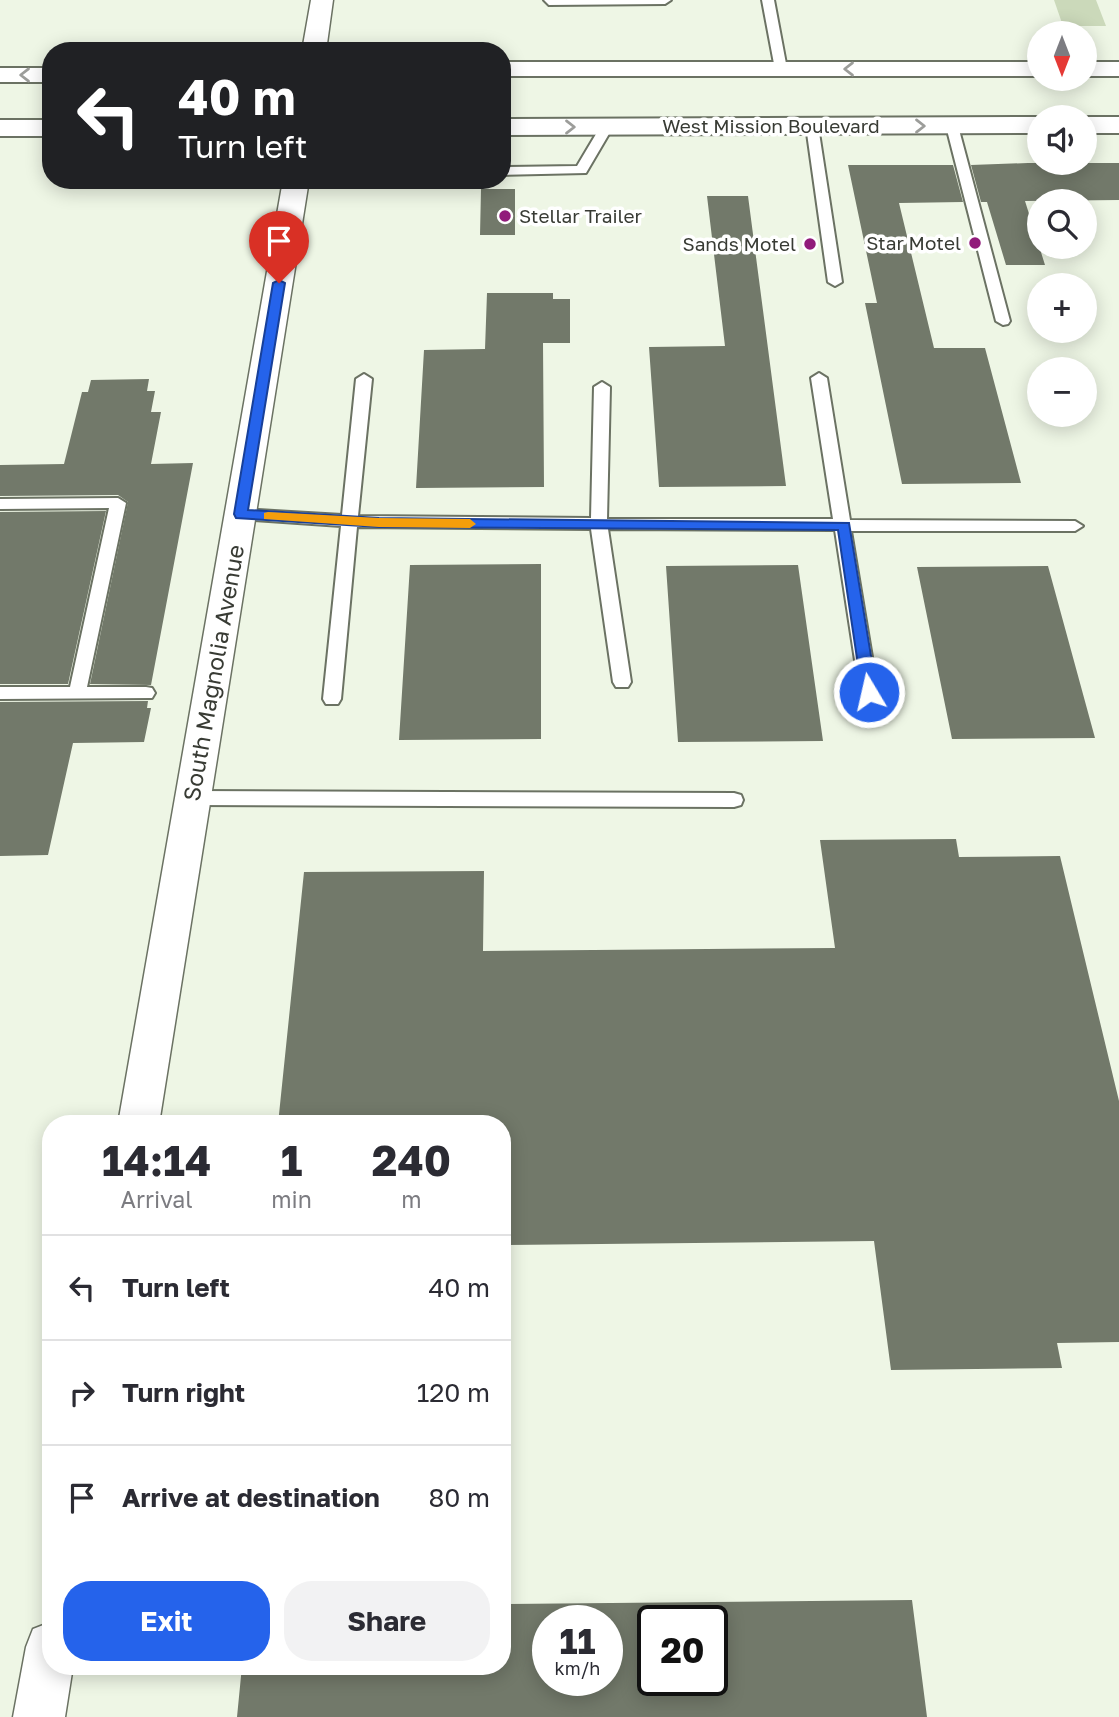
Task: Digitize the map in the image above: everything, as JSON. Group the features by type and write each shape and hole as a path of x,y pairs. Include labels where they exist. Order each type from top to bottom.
{"main road":[{"path":"511,69 1027,69"},
{"path":"1097,69 1119,69"},
{"path":"0,75 42,75"},
{"name":"West Mission Boulevard","path":"511,127 1027,125"},
{"path":"1097,125 1119,125"},
{"path":"0,128 42,128"}],"street":[{"path":"315,42 322,0"},
{"name":"South Magnolia Avenue","path":"140,1115 294,189"},
{"path":"39,1717 46,1675"}],"lane":[{"path":"549,1 666,0"},
{"path":"768,0 780,69"},
{"path":"952,125 1003,321"},
{"path":"812,126 835,282"},
{"path":"511,172 581,170 607,127"},
{"path":"819,378 869,692"},
{"path":"332,699 365,379"},
{"path":"602,387 599,524 622,681"},
{"path":"1,506 118,503 77,692"},
{"path":"240,514 351,521 1075,526"},
{"path":"0,693 146,692"},
{"path":"193,798 734,800"}],"green space":[{"path":"1054,0 1096,0 1106,26 1097,26 1097,21 1061,21"}],"building":[{"path":"1027,163 1027,175 1097,175 1097,163 1119,163 1119,200 1097,200 1097,189 1027,189 1027,259 1043,259 1045,265 1006,265 987,202 981,202 971,165"},
{"path":"848,165 953,165 963,202 899,203 934,348 985,348 1021,483 902,484 865,303 877,303"},
{"name":"Stellar Trailer","path":"481,189 515,189 515,235 480,235"},
{"path":"707,196 748,196 786,486 659,487 649,347 725,346"},
{"path":"487,293 553,293 553,299 570,299 570,343 543,343 544,487 416,488 424,350 485,349"},
{"path":"149,379 147,391 155,391 151,412 161,412 151,464 193,463 151,685 90,684 128,502 118,495 0,496 0,465 64,464 82,392 88,392 91,380"},
{"path":"106,511 68,684 0,684 0,512"},
{"path":"541,564 541,739 399,740 410,565"},
{"path":"798,565 823,741 678,742 666,566"},
{"path":"1048,566 1095,738 952,739 917,567"},
{"path":"148,701 147,708 151,708 144,742 73,743 48,855 0,856 0,702"},
{"path":"956,839 959,857 1060,856 1119,1101 1119,1342 1057,1343 1062,1368 891,1370 874,1241 511,1245 511,1115 279,1115 304,872 484,871 483,951 835,948 820,840"},
{"path":"912,1600 927,1717 237,1717 241,1675 511,1675 511,1604"}],"slow traffic":[{"path":"268,516 379,523 470,524"}],"place":[{"name":"Stellar Trailer","path":"505,216"},
{"name":"Star Motel","path":"975,243"},
{"name":"Sands Motel","path":"810,244"}],"route":[{"path":"279,283 240,514 379,523 844,526 869,692"}]}
